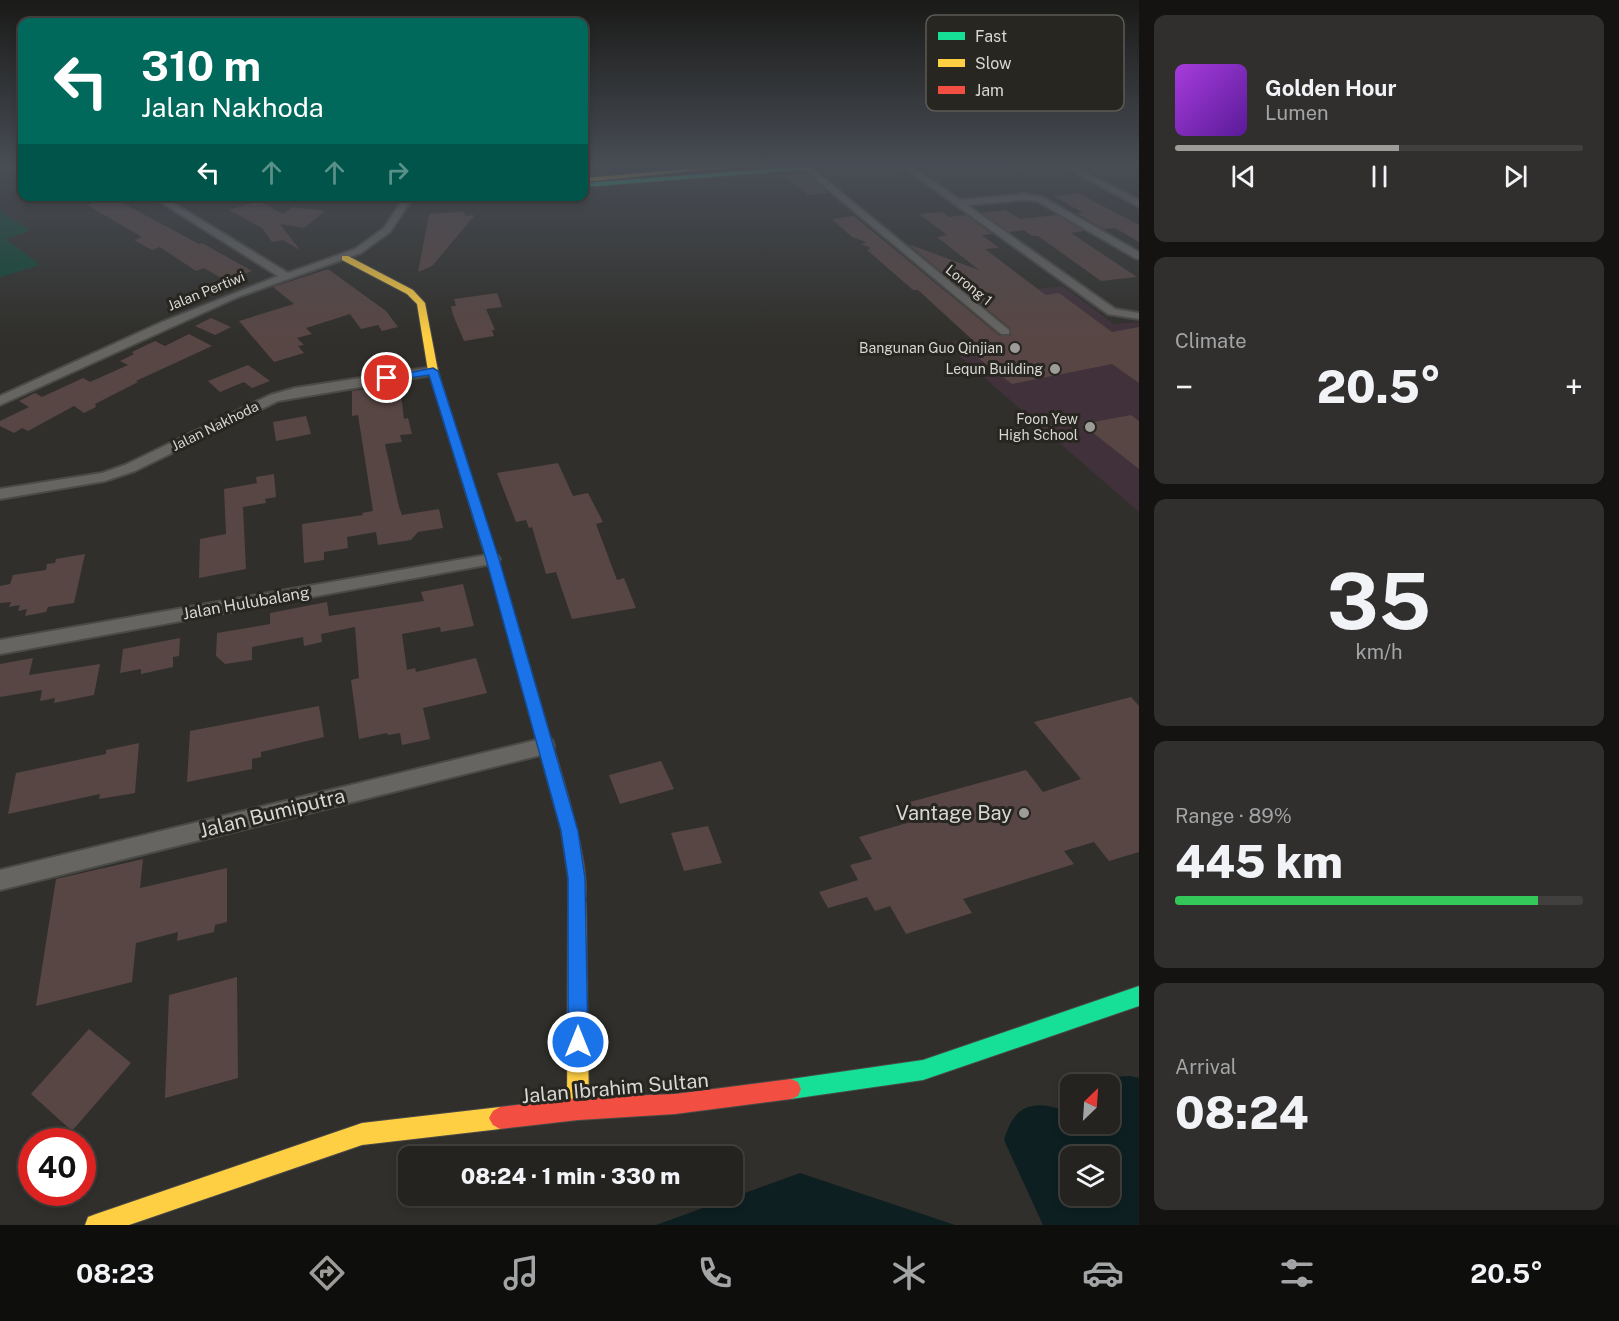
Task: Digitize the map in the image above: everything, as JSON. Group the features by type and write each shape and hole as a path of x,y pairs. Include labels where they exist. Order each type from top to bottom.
{"main road":[{"path":"345,258 417,297 421,303 433,371 492,559 569,831 577,878 578,1109"},
{"name":"Jalan Ibrahim Sultan","path":"96,1225 362,1134 578,1109 675,1104 882,1078 923,1070 1139,996"}],"street":[{"path":"200,224 286,276"},
{"name":"Jalan Pertiwi","path":"0,401 166,324 286,276 345,258 387,231 391,224"},
{"name":"Lorong 1","path":"877,224 1005,332"},
{"path":"989,224 1118,315 1139,316"},
{"path":"1083,224 1139,256"},
{"name":"Jalan Nakhoda","path":"0,494 113,474 287,394 433,371"},
{"name":"Jalan Hulubalang","path":"0,647 492,559"},
{"name":"Jalan Bumiputra","path":"0,880 545,746"}],"shaded area":[{"name":"Foon Yew High School","path":"1063,286 1114,324 1139,322 1139,512 943,342 1048,330 999,293"},
{"path":"1120,1077 1139,1078 1139,1225 1043,1225 1004,1140 1010,1124 1024,1109 1039,1105 1060,1109 1060,1134 1120,1134"},
{"path":"800,1173 955,1225 656,1225 709,1206 743,1206 743,1194"}],"green space":[{"path":"0,224 21,224 31,230 6,239 40,265 0,277"}],"building":[{"path":"120,224 162,224 252,271 226,281 204,268 196,271 160,247 152,250 134,240 142,237"},
{"path":"255,224 280,224 300,250 283,240 272,242 262,228"},
{"path":"281,224 309,224 304,228"},
{"path":"427,224 467,224 432,266 418,272"},
{"path":"838,224 864,224 1000,336 1011,336 1010,328 908,244 979,270 937,237 947,235 933,224 979,224 992,234 982,235 999,248 985,249 1046,295 1059,293 1112,332 1139,327 1139,383 1112,364 1012,384 964,347 978,345 918,290 913,290 867,250 871,248 861,244 866,242 852,237"},
{"path":"998,224 1072,224 1084,231 1071,233 1137,277 1101,281 1038,236 1032,236 1024,230 1009,232"},
{"path":"1095,224 1137,224 1139,242 1115,228 1103,229"},
{"path":"328,269 386,311 398,327 382,331 378,325 361,329 350,314 306,328 312,334 297,338 304,345 298,346 304,353 274,362 239,321 294,304 273,287"},
{"path":"497,293 502,307 486,309 495,330 492,330 494,336 464,341 453,315 451,306 456,306 454,299"},
{"path":"211,318 231,327 215,335 195,326"},
{"path":"189,334 212,346 136,381 138,382 95,404 96,407 84,413 74,406 28,431 22,428 14,433 0,426 0,421 29,407 19,401 35,393 42,397 83,378 90,382 128,365 120,361 134,354 132,352 155,341 165,346"},
{"path":"248,365 270,381 252,388 244,382 220,392 208,381"},
{"path":"400,385 404,419 408,418 412,434 400,435 402,442 385,444 399,507 402,515 439,509 443,528 418,532 411,540 378,545 376,532 347,537 348,548 324,552 324,560 304,563 302,524 363,515 362,513 373,511 358,415 352,416 352,391"},
{"path":"1131,415 1139,421 1139,469 1082,424"},
{"path":"306,416 311,434 276,441 273,422"},
{"path":"558,463 573,496 588,493 603,522 596,524 617,580 624,578 636,608 572,619 556,572 546,574 532,527 529,528 526,520 516,522 497,473"},
{"path":"274,474 276,497 265,499 266,503 243,507 246,569 199,578 200,539 226,534 224,489 257,483 256,477"},
{"path":"85,554 74,603 48,607 46,612 25,616 27,609 18,611 20,605 9,607 11,602 0,603 0,586 10,584 13,575 46,570 47,564 55,563 56,559"},
{"path":"463,584 474,626 441,632 440,627 402,634 407,670 415,668 416,672 476,658 487,693 423,708 430,739 402,745 400,733 388,735 387,733 359,739 351,680 359,678 355,627 321,634 322,642 304,646 303,637 252,647 252,660 225,664 216,656 217,633 270,624 270,613 327,602 329,616 424,601 421,592"},
{"path":"180,638 179,656 173,657 173,667 141,674 141,669 120,673 123,649"},
{"path":"33,658 29,675 100,664 94,695 54,703 55,698 40,701 42,690 0,697 0,664"},
{"name":"Vantage Bay","path":"1131,697 1139,706 1139,852 1109,861 1094,842 1064,851 1074,864 963,899 972,913 906,934 890,906 875,911 867,897 828,908 819,892 858,880 850,865 872,859 859,837 914,821 903,804 1026,770 1043,792 1081,779 1034,722"},
{"path":"319,706 324,737 261,752 261,757 252,759 252,769 187,782 190,731"},
{"path":"139,743 135,793 99,799 100,794 8,814 16,773 106,754 106,750"},
{"path":"661,761 674,789 620,804 609,775"},
{"path":"708,826 722,863 684,871 671,833"},
{"path":"143,859 140,888 227,868 227,922 215,925 214,932 177,941 178,932 136,943 132,982 36,1006 56,879"},
{"path":"237,977 238,1078 165,1098 169,995"},
{"path":"89,1029 131,1063 75,1128 69,1128 31,1094"}],"traffic: fast":[{"path":"791,1089 923,1070 1139,996"}],"traffic: slow":[{"path":"345,258 410,292 421,303 433,371 498,579"},
{"path":"577,903 578,1109"},
{"path":"96,1225 362,1134 500,1118"}],"traffic: jam":[{"path":"498,579 569,831 577,878 577,903"},
{"path":"500,1118 578,1109 675,1104 791,1089"}],"place":[{"name":"Bangunan Guo Qinjian","path":"1015,348"},
{"name":"Lequn Building","path":"1055,369"},
{"name":"Foon Yew High School","path":"1090,427"},
{"name":"Vantage Bay","path":"1024,813"}],"route":[{"path":"387,378 433,371 492,559 569,831 577,878 578,1042"}]}
